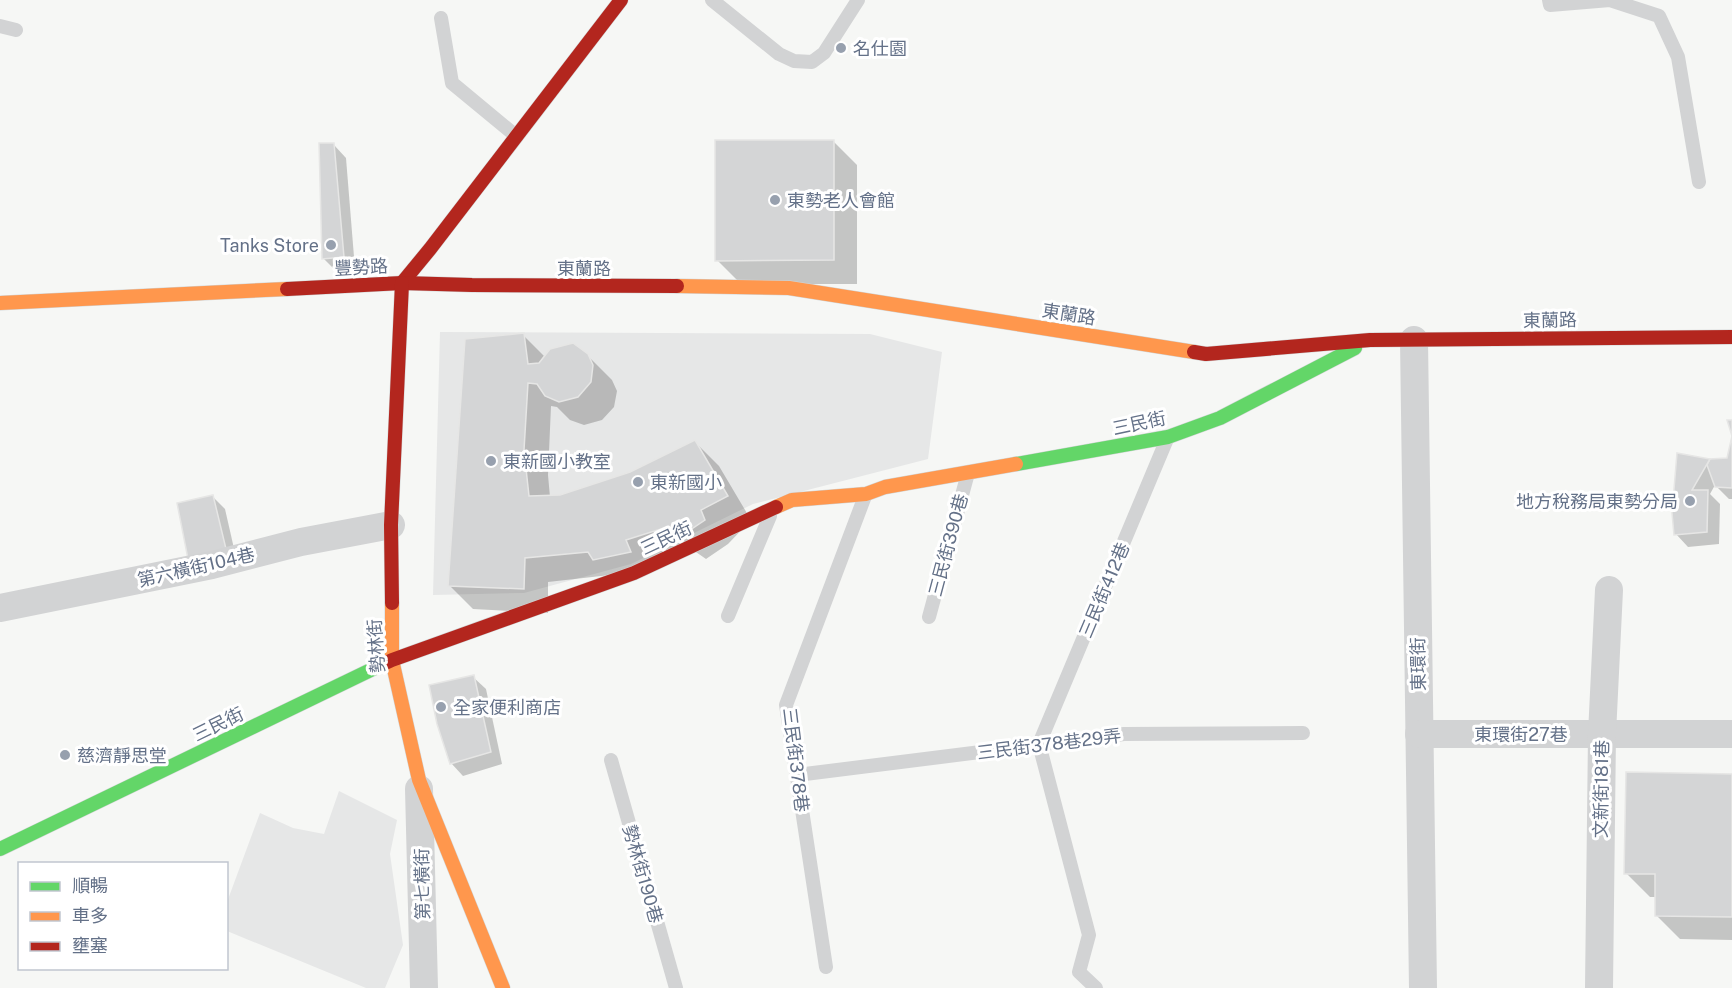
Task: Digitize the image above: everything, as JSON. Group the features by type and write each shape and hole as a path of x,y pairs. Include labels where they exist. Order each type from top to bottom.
{"street":[{"name":"豐勢路","path":"0,303 402,283 621,0"},
{"name":"東蘭路","path":"402,283 789,288 1206,354 1370,340 1732,337"},
{"name":"勢林街","path":"402,283 391,525 392,660 419,780 503,988"},
{"name":"三民街","path":"0,849 392,660 634,573 792,500 866,494 885,487 1168,437 1220,418 1370,340"},
{"name":"東環街","path":"1414,340 1423,988"},
{"name":"第六橫街104巷","path":"0,608 212,565 301,542 391,525"},
{"name":"文新街181巷","path":"1599,988 1602,734 1609,590"},
{"name":"東環街27巷","path":"1419,734 1732,734"},
{"name":"第七橫街","path":"419,780 424,988"}],"lane":[{"path":"712,0 779,54 795,61 812,62 824,53 858,0"},
{"path":"1549,0 1550,5 1610,0 1659,16 1678,57 1699,182"},
{"path":"441,18 452,83 516,136"},
{"path":"0,26 16,30"},
{"name":"三民街412巷","path":"1039,744 1168,437"},
{"name":"三民街390巷","path":"929,617 968,473"},
{"name":"三民街378巷","path":"826,967 786,705 866,494"},
{"path":"728,616 773,508"},
{"name":"三民街378巷29弄","path":"797,775 1125,734 1303,734"},
{"path":"1039,744 1089,935 1079,972 1096,988"},
{"name":"勢林街190巷","path":"611,760 676,988"}],"shaded area":[{"name":"東新國小","path":"440,332 870,334 942,352 928,459 753,504 631,564 524,593 433,595"},
{"path":"339,791 397,820 390,854 403,945 385,988 366,988 228,931 228,899 260,813 293,828 324,834"}],"building":[{"name":"東勢老人會館","path":"715,140 834,140 834,260 715,261"},
{"path":"319,143 334,143 344,257 322,259"},
{"name":"東新國小教室","path":"524,333 528,364 539,363 550,349 573,343 588,354 593,365 591,382 578,397 559,402 545,396 537,384 528,383 524,450 529,496 560,495 630,472 695,440 728,496 701,510 705,520 681,536 667,527 626,540 631,552 593,560 588,552 525,558 524,589 448,586 465,339"},
{"path":"1727,420 1732,420 1732,436"},
{"path":"1732,436 1732,488 1715,487 1707,465 1710,459 1727,458"},
{"name":"地方稅務局東勢分局","path":"1677,453 1710,459 1692,490 1708,490 1707,532 1674,535 1672,513"},
{"path":"213,495 227,553 189,564 177,503"},
{"path":"474,675 491,752 450,764 437,724 429,685"},
{"path":"1626,772 1732,774 1732,917 1655,916 1655,874 1624,874"}],"traffic: fast":[{"path":"1016,464 1168,437 1220,418 1355,348"},
{"path":"0,849 379,666"}],"traffic: slow":[{"path":"677,286 789,288 1194,352"},
{"path":"0,303 287,289"},
{"path":"776,507 792,500 866,494 885,487 1016,464"},
{"path":"392,603 392,660 419,780 503,988"}],"traffic: jam":[{"path":"402,283 621,0"},
{"path":"392,603 391,525 402,283"},
{"path":"287,289 402,283 677,286"},
{"path":"1194,352 1206,354 1370,340 1732,337"},
{"path":"379,666 634,573 776,507"}],"place":[{"name":"名仕園","path":"841,48"},
{"name":"東勢老人會館","path":"775,200"},
{"name":"Tanks Store","path":"331,245"},
{"name":"東新國小教室","path":"491,461"},
{"name":"東新國小","path":"638,482"},
{"name":"地方稅務局東勢分局","path":"1690,501"},
{"name":"全家便利商店","path":"441,707"},
{"name":"慈濟靜思堂","path":"65,755"}]}
